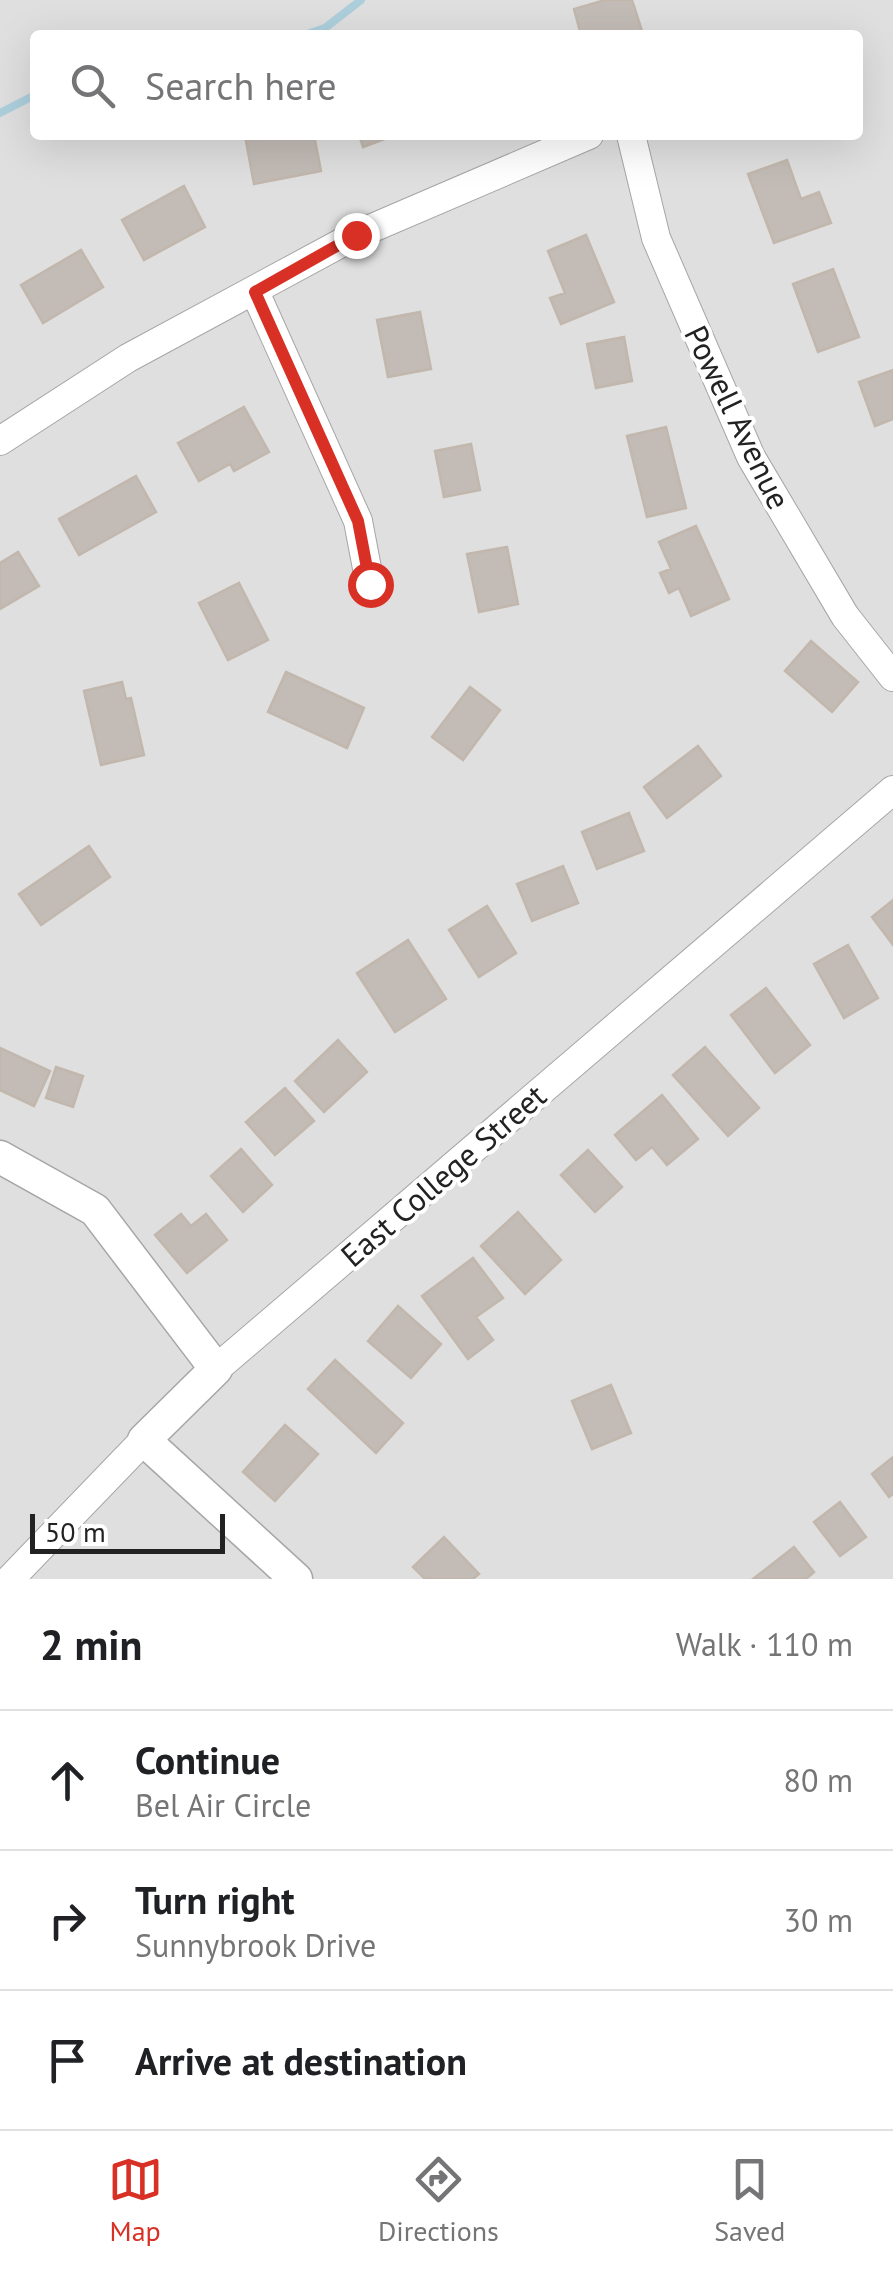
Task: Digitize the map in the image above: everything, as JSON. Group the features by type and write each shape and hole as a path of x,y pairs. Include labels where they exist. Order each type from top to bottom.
{"street":[{"path":"0,441 128,358 356,235 577,140"},
{"name":"Powell Avenue","path":"632,140 656,238 750,458 845,616 893,677"},
{"path":"255,292 358,521 370,584"},
{"name":"East College Street","path":"10,1579 216,1369 893,790"},
{"path":"0,1157 95,1210 216,1369"},
{"path":"144,1440 296,1579"}],"shaded area":[{"path":"0,0 893,0 893,1579 0,1579"}],"building":[{"path":"605,0 632,0 642,30 580,30 574,9"},
{"path":"315,140 321,171 254,184 246,141"},
{"path":"361,140 382,140 363,147"},
{"path":"787,160 801,199 819,192 831,223 774,243 748,174"},
{"path":"184,186 205,227 144,260 122,220"},
{"path":"586,235 614,302 561,324 550,298 565,293 548,251"},
{"path":"81,250 103,287 43,323 21,285"},
{"path":"833,269 859,337 818,352 793,284"},
{"path":"420,312 431,369 388,377 377,320"},
{"path":"624,337 632,381 596,388 587,344"},
{"path":"893,370 893,419 875,426 859,382"},
{"path":"244,407 269,452 234,471 230,464 199,481 178,443"},
{"path":"666,427 686,508 647,517 627,436"},
{"path":"471,444 480,490 444,497 435,451"},
{"path":"136,476 156,512 79,555 59,519"},
{"path":"696,526 729,599 691,616 679,588 669,593 660,573 671,569 659,542"},
{"path":"507,547 518,604 479,612 467,554"},
{"path":"18,552 39,586 0,609 0,563"},
{"path":"239,583 268,640 228,660 199,603"},
{"path":"811,641 858,682 832,712 785,671"},
{"path":"286,672 364,708 347,748 268,712"},
{"path":"122,682 126,699 131,698 144,755 101,765 84,691"},
{"path":"470,687 500,710 463,760 432,737"},
{"path":"698,746 721,776 667,818 644,787"},
{"path":"629,813 644,851 597,869 582,832"},
{"path":"89,846 110,877 41,925 19,894"},
{"path":"563,866 578,903 532,921 517,884"},
{"path":"893,900 893,945 872,917"},
{"path":"487,906 516,953 479,977 449,930"},
{"path":"408,940 446,999 395,1032 357,973"},
{"path":"848,945 878,998 844,1018 814,964"},
{"path":"766,988 810,1045 775,1073 731,1015"},
{"path":"338,1040 367,1072 324,1112 295,1081"},
{"path":"705,1047 759,1108 728,1136 673,1075"},
{"path":"0,1048 50,1071 34,1106 0,1090"},
{"path":"56,1067 83,1076 73,1107 46,1098"},
{"path":"285,1088 314,1121 275,1155 246,1122"},
{"path":"662,1095 698,1139 667,1165 652,1147 636,1160 615,1135"},
{"path":"241,1149 272,1185 243,1212 211,1176"},
{"path":"588,1150 622,1187 595,1212 561,1175"},
{"path":"518,1212 561,1260 525,1294 481,1246"},
{"path":"181,1214 191,1226 206,1214 227,1240 187,1273 155,1235"},
{"path":"473,1258 503,1298 476,1317 493,1340 468,1359 422,1296"},
{"path":"398,1306 441,1344 411,1378 368,1341"},
{"path":"335,1360 403,1423 376,1453 308,1389"},
{"path":"611,1385 631,1433 592,1449 572,1401"},
{"path":"285,1425 318,1454 275,1501 243,1472"},
{"path":"893,1457 893,1494 889,1497 872,1474"},
{"path":"840,1502 866,1537 840,1556 814,1522"},
{"path":"444,1537 479,1574 473,1579 425,1579 413,1567"},
{"path":"794,1547 814,1572 806,1579 753,1579"}],"waterway":[{"path":"319,30 361,0"},
{"path":"0,113 30,98"}],"route":[{"path":"356,235 255,292 358,521 370,584"}]}
